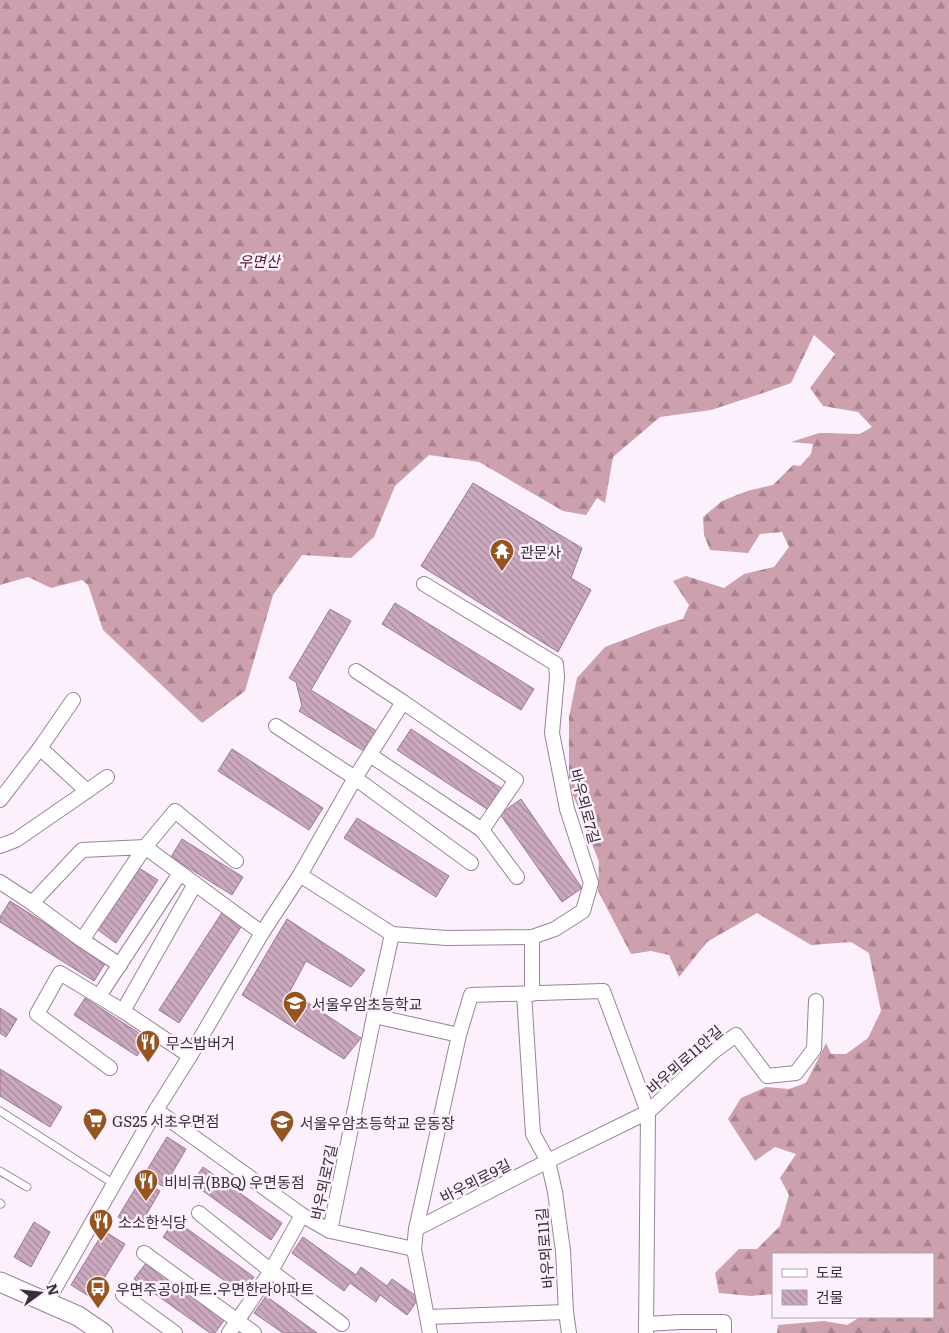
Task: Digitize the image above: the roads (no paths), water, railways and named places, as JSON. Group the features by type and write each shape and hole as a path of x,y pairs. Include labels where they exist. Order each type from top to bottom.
{"street":[{"name":"바우뫼로7길","path":"300,875 392,934 447,938 532,937 555,929 584,911 592,883 567,809 552,732 557,677 556,664 424,584"},
{"path":"356,671 516,780 482,830"},
{"path":"0,800 74,700"},
{"path":"47,1302 156,1110 190,1056 262,932 300,875 355,778 403,702"},
{"path":"276,726 355,778 471,863"},
{"path":"40,748 87,791"},
{"path":"370,755 482,830 517,877"},
{"path":"0,846 16,840 107,777"},
{"path":"82,940 145,848 175,810 236,861"},
{"path":"32,904 82,850 145,848 262,932"},
{"path":"99,996 180,873"},
{"path":"0,882 82,940 120,964"},
{"path":"123,1011 195,884"},
{"name":"바우뫼로7길","path":"330,1232 392,934"},
{"name":"바우뫼로11길","path":"532,937 528,994 533,1134 548,1161 555,1192 563,1251 569,1333"},
{"path":"110,1068 37,1014 60,973 123,1011 190,1056"},
{"name":"바우뫼로11안길","path":"528,994 603,991 648,1112 646,1329"},
{"name":"바우뫼로9길","path":"430,1333 414,1249 416,1229 459,1035 470,995 528,994"},
{"name":"바우뫼로11안길","path":"648,1112 714,1051 736,1035 767,1076 796,1073 814,1049 816,1001"},
{"path":"374,1016 459,1035"},
{"name":"바우뫼로7길","path":"156,1110 302,1215 330,1232 414,1249"},
{"path":"548,1161 648,1112"},
{"name":"바우뫼로9길","path":"416,1229 548,1161"},
{"path":"199,1213 271,1271 342,1324"},
{"path":"229,1333 271,1271 302,1215"},
{"path":"144,1253 254,1333"},
{"path":"0,1282 78,1316 102,1333"},
{"path":"123,1295 176,1333"},
{"path":"428,1316 566,1312"},
{"path":"646,1329 681,1322 724,1322 724,1333"}],"lane":[{"path":"1,1115 114,1184"},
{"path":"0,1171 28,1187"}],"place":[{"name":"관문사","path":"502,572"},
{"name":"서울우암초등학교","path":"295,1024"},
{"name":"무스밥버거","path":"148,1063"},
{"name":"GS25 서초우면점","path":"95,1141"},
{"name":"서울우암초등학교 운동장","path":"282,1143"},
{"name":"비비큐(BBQ) 우면동점","path":"146,1202"},
{"name":"소소한식당","path":"101,1242"},
{"name":"우면주공아파트.우면한라아파트","path":"98,1309"}],"park label":[{"name":"우면산","path":"259,260"}]}
